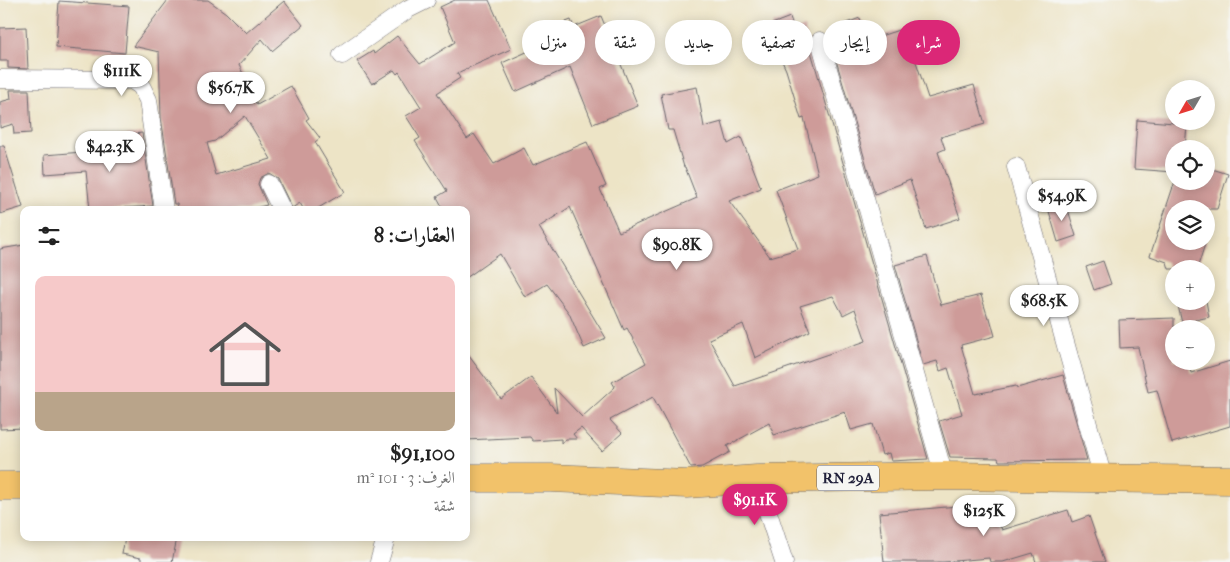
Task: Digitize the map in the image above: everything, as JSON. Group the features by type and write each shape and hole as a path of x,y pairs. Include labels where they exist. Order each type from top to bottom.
{"main road":[{"name":"RN 29A","path":"470,478 551,478 686,484 757,479 944,476 1230,480"},
{"path":"0,486 20,486"}],"street":[{"path":"342,55 408,9 426,0"},
{"path":"820,41 944,476"},
{"path":"0,79 132,80 141,86 148,100 163,206"},
{"path":"1016,166 1103,478"},
{"path":"269,184 280,206"},
{"path":"757,479 784,562"},
{"path":"379,562 385,541"}],"building":[{"path":"168,0 208,0 226,13 246,33 284,1 303,25 272,51 262,39 239,65 257,105 291,86 309,118 306,120 320,138 315,142 345,192 322,206 302,206 300,203 291,206 278,179 269,173 260,178 258,184 267,205 177,206 177,204 174,204 161,117 159,52 133,46","holes":["245,116 271,159 216,175 207,143 215,141"]},
{"path":"455,0 489,0 511,49 457,73 460,78 437,93 467,139 474,134 494,164 524,148 533,165 587,142 606,186 600,189 619,232 697,198 684,167 673,130 668,130 661,94 697,87 704,127 722,122 728,144 741,137 761,188 729,201 770,257 798,249 776,190 818,174 804,118 801,119 784,65 813,65 813,58 928,459 891,461 889,453 882,455 873,424 851,430 845,412 774,435 769,423 727,446 730,452 702,467 691,468 653,397 610,420 622,433 602,451 581,428 573,434 577,439 566,439 561,443 561,439 533,441 530,437 470,440 470,357 501,399 531,377 557,413 554,388 582,417 615,387 612,382 646,363 627,328 624,330 570,207 539,227 606,338 584,348 569,313 547,284 525,297 500,254 470,275 470,206 442,206 437,197 447,191 415,141 420,138 406,116 421,107 399,72 397,74 394,70 372,84 357,61 373,51 374,54 397,36 420,64 455,42 440,7","holes":["833,296 843,315 855,309 866,341 735,386 709,339 743,324 755,358 810,331 800,306"]},
{"path":"59,1 129,6 125,53 56,47"},
{"path":"601,16 603,20 595,20 595,65 621,65 638,106 593,124 570,67 515,92 502,63 522,54 522,65 585,65 585,23"},
{"path":"26,27 28,69 8,68 8,61 0,61 0,28"},
{"path":"897,31 897,65 917,65 928,98 974,85 985,124 941,137 945,149 938,152 960,218 926,229 910,180 875,194 837,65 887,65 887,34"},
{"path":"10,90 29,90 31,133 14,134 13,124 0,128 0,102 11,99"},
{"path":"1137,120 1165,122 1165,130 1187,130 1186,140 1165,140 1165,171 1134,169"},
{"path":"142,133 153,206 90,206 86,171 45,174 44,155 109,150 108,137"},
{"path":"0,146 4,146 23,206 0,214"},
{"path":"1215,170 1228,174 1217,209 1215,209 1215,200 1169,200 1172,190 1215,190"},
{"path":"1066,203 1076,236 1058,242 1048,208"},
{"path":"1165,211 1165,250 1203,250 1200,260 1165,261 1150,256"},
{"path":"20,246 20,428 0,429 0,249"},
{"path":"927,256 941,305 981,295 988,318 990,318 995,336 961,345 975,394 1016,386 1017,388 1063,375 1087,460 999,461 998,458 950,457 939,421 962,414 948,368 940,371 937,361 923,365 895,265"},
{"path":"1103,261 1111,284 1094,290 1086,267"},
{"path":"1179,310 1208,310 1209,317 1196,320 1181,320"},
{"path":"1174,318 1174,320 1165,320 1165,370 1190,370 1191,373 1201,370 1215,370 1215,366 1230,361 1230,426 1172,443 1157,390 1148,392 1138,347 1120,348 1119,320"},
{"path":"980,504 982,525 998,520 1002,530 1068,510 1072,522 1089,516 1105,562 1036,562 1033,553 1003,562 990,562 989,558 943,562 884,562 879,513"},
{"path":"124,541 176,541 172,562 141,562 141,558 122,554"}]}
